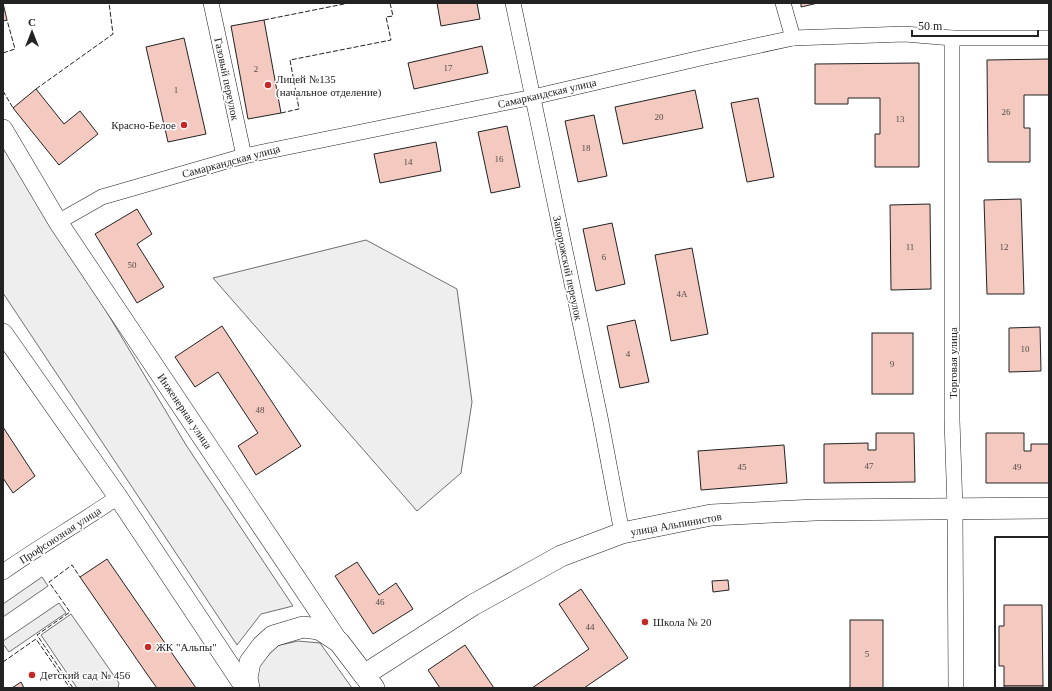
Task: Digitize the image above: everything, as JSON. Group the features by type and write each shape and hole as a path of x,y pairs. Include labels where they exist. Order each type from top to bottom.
{"main road":[{"name":"улица Альпинистов","path":"369,682 473,605 561,556 622,533 711,515 815,510 1049,508"},
{"path":"249,688 247,678 250,662 262,646 273,636 303,627 319,630 340,642"},
{"name":"Инженерная улица","path":"340,642 369,682"}],"street":[{"name":"Газовый переулок","path":"211,3 244,156"},
{"name":"Запорожский переулок","path":"513,3 600,417 622,533"},
{"path":"783,3 792,38"},
{"name":"Самаркандская улица","path":"58,222 102,197 244,156 533,97 697,58 792,38 905,34 952,38 1049,38"},
{"name":"Торговая улица","path":"952,38 952,420 955,508 956,688"},
{"name":"Инженерная улица","path":"3,129 58,222 340,642"},
{"path":"3,333 118,497 245,688"},
{"name":"Профсоюзная улица","path":"3,572 118,497"}],"shaded area":[{"path":"3,138 186,445 293,606 261,614 237,645 3,293"},
{"path":"366,240 457,289 472,402 461,473 417,511 213,278"},
{"path":"42,577 48,586 3,617 3,604"},
{"path":"59,603 66,613 9,652 3,644 3,641"},
{"path":"71,614 119,683 118,688 77,688 41,635"},
{"path":"298,641 320,643 352,688 255,688 255,671 276,646"}],"building":[{"path":"3,3 7,20 3,21"},
{"path":"437,3 477,3 480,19 441,26"},
{"path":"801,3 818,3 801,7"},
{"path":"264,20 281,113 248,119 231,26"},
{"path":"184,38 206,134 168,142 146,47"},
{"path":"482,46 488,73 414,89 408,63"},
{"path":"1049,59 1049,95 1024,95 1024,128 1030,128 1030,162 988,162 987,60"},
{"path":"919,63 919,167 875,167 875,134 880,134 880,98 848,98 848,104 815,104 815,64"},
{"path":"36,89 64,124 80,111 98,134 59,165 13,108"},
{"path":"695,90 703,128 623,144 615,107"},
{"path":"758,98 774,177 747,182 731,103"},
{"path":"594,115 607,176 578,182 565,121"},
{"path":"507,126 520,187 491,193 478,132"},
{"path":"436,142 441,171 380,183 374,154"},
{"path":"1021,199 1024,294 987,294 984,200"},
{"path":"930,204 931,289 891,290 890,205"},
{"path":"137,209 152,234 137,244 164,287 137,303 95,234"},
{"path":"612,223 625,284 596,291 583,229"},
{"path":"692,248 708,334 671,341 655,255"},
{"path":"635,320 649,382 620,388 607,326"},
{"path":"222,326 301,446 256,475 238,446 258,433 218,372 195,387 175,357"},
{"path":"1040,327 1041,371 1009,372 1009,328"},
{"path":"872,333 913,333 913,394 872,394"},
{"path":"3,427 35,476 13,493 3,478"},
{"path":"876,433 914,433 915,482 824,483 824,444 868,443 868,450 876,450"},
{"path":"986,433 1024,433 1024,451 1031,451 1031,444 1049,444 1049,483 986,483"},
{"path":"784,445 787,483 701,490 698,451"},
{"name":"ЖК \"Альпы\"","path":"107,559 196,688 157,688 80,577"},
{"path":"357,562 379,595 396,583 413,609 373,634 335,576"},
{"path":"728,580 729,590 713,592 712,581"},
{"path":"581,589 628,658 584,688 532,688 589,649 559,604"},
{"path":"1004,605 1042,605 1043,686 1004,686 1004,666 999,666 999,626 1004,626"},
{"path":"850,620 883,620 883,688 850,688"},
{"path":"465,645 494,688 440,688 428,670"},
{"path":"21,682 24,688 12,688"},
{"path":"1004,686 1043,686 1043,688 1004,688"}],"fence":[{"path":"36,89 113,34 109,3"},
{"path":"264,20 349,3"},
{"path":"281,113 299,109 290,60 391,40 386,17 393,16 390,3"},
{"path":"3,53 15,49 7,20"},
{"path":"3,91 13,108"},
{"path":"73,688 37,635 70,612 49,582 72,565 80,577"},
{"path":"3,662 36,639 70,688"}],"wall":[{"path":"995,688 995,537 1049,537"}],"place":[{"name":"Лицей №135 (начальное отделение)","path":"268,85"},
{"name":"Красно-Белое","path":"184,125"},
{"name":"Школа № 20","path":"645,622"},
{"name":"ЖК \"Альпы\"","path":"148,647"},
{"name":"Детский сад № 456","path":"32,675"}]}
